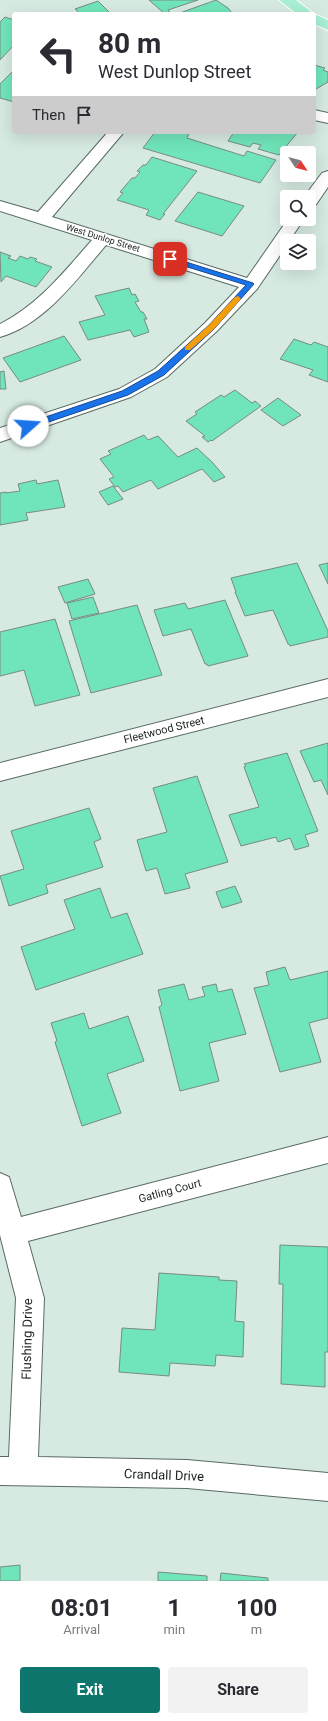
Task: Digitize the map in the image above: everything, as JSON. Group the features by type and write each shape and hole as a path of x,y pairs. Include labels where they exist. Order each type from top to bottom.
{"main road":[{"path":"286,0 304,12"},
{"path":"316,19 328,26"}],"street":[{"path":"316,115 328,118"},
{"path":"41,219 114,134"},
{"path":"316,192 328,176"},
{"name":"West Dunlop Street","path":"0,206 251,284"},
{"path":"0,435 125,393 161,373 211,327 251,284 291,226"},
{"path":"0,331 25,318 54,295 103,238"},
{"name":"Fleetwood Street","path":"0,772 328,688"},
{"name":"Gatling Court","path":"12,1232 328,1150"},
{"name":"Flushing Drive","path":"0,1186 30,1298 11,1472"},
{"name":"Crandall Drive","path":"11,1472 187,1474 328,1487"}],"building":[{"path":"149,0 198,0 168,10 170,12 163,12"},
{"path":"216,0 231,12 183,12"},
{"path":"98,1 109,12 79,12 75,9"},
{"path":"5,17 12,19 12,47 0,60 0,22"},
{"path":"316,66 325,68 323,70 328,72 328,82 316,89"},
{"path":"12,72 12,101 0,98 0,84"},
{"path":"154,134 189,134 187,138 244,156 247,151 276,160 260,183 143,148"},
{"path":"233,134 296,134 286,146 280,146 279,155 258,149 261,145 253,143 250,147 228,141"},
{"path":"152,157 197,171 163,214 165,214 160,220 146,215 149,210 117,200 123,193 120,192 132,178 135,178 140,172 137,171 143,165 146,165"},
{"path":"198,192 244,206 222,236 175,221"},
{"path":"0,252 11,256 8,258 16,261 20,256 28,259 30,257 37,259 35,261 52,267 36,287 6,276 1,282"},
{"path":"129,288 132,295 135,294 139,301 135,302 147,319 144,319 149,332 134,337 130,330 88,340 79,322 105,315 95,296"},
{"path":"64,336 81,360 20,382 3,358"},
{"path":"294,339 311,345 314,342 328,347 328,382 309,375 313,370 280,359"},
{"path":"4,371 6,389 0,389 0,372"},
{"path":"235,390 252,403 255,401 261,406 212,441 211,440 208,442 202,437 205,436 186,421 197,414 195,412 221,395 224,397"},
{"path":"278,398 301,415 283,426 261,410"},
{"path":"144,435 148,440 158,436 178,457 197,448 225,477 214,482 202,469 158,489 151,480 123,492 118,486 115,487 109,479 114,477 100,459 111,454 108,451"},
{"path":"36,480 37,484 58,480 65,507 26,513 28,520 0,525 0,493 20,491 18,484"},
{"path":"113,486 123,499 108,505 99,492"},
{"path":"297,563 328,631 328,637 290,646 273,610 245,616 231,578"},
{"path":"328,563 328,584 319,565"},
{"path":"88,579 95,594 65,603 58,587"},
{"path":"93,597 99,613 72,619 67,603"},
{"path":"225,600 248,656 208,666 205,664 191,629 163,636 154,610 185,603 188,609"},
{"path":"137,605 162,675 91,693 69,621"},
{"path":"55,619 80,695 35,706 24,670 0,676 0,632"},
{"path":"328,743 328,795 321,780 314,782 300,751"},
{"path":"287,753 318,831 305,835 309,846 295,850 290,838 278,842 276,837 241,846 229,815 259,807 244,767 246,766 244,764"},
{"path":"197,776 228,862 185,874 190,888 165,894 157,868 146,871 137,840 167,832 153,788"},
{"path":"89,808 101,839 94,842 103,867 46,885 48,893 9,906 0,876 24,869 11,831"},
{"path":"235,886 242,902 222,908 216,892"},
{"path":"100,888 111,918 127,913 143,954 36,990 21,947 75,929 64,900"},
{"path":"285,967 290,980 328,971 328,1018 309,1023 321,1062 280,1072 254,988 269,985 266,972"},
{"path":"184,984 189,1000 205,996 202,987 216,984 218,992 232,989 246,1034 209,1043 219,1081 180,1091 159,1007 162,1005 158,990"},
{"path":"84,1013 89,1029 128,1016 144,1061 107,1074 121,1113 82,1126 55,1042 57,1041 51,1023"},
{"path":"280,1245 328,1247 328,1352 325,1352 325,1387 281,1384 283,1284 279,1284"},
{"path":"159,1273 219,1277 219,1280 237,1281 235,1321 244,1322 243,1357 216,1355 215,1366 170,1363 169,1376 119,1372 122,1328 155,1330"},
{"path":"20,1565 20,1581 0,1581 0,1567"},
{"path":"158,1572 207,1576 207,1581 158,1581"},
{"path":"221,1573 268,1578 268,1581 220,1581"}],"slow traffic":[{"path":"188,349 238,299"}],"route":[{"path":"28,426 125,393 161,373 211,327 251,284 170,259"}]}
